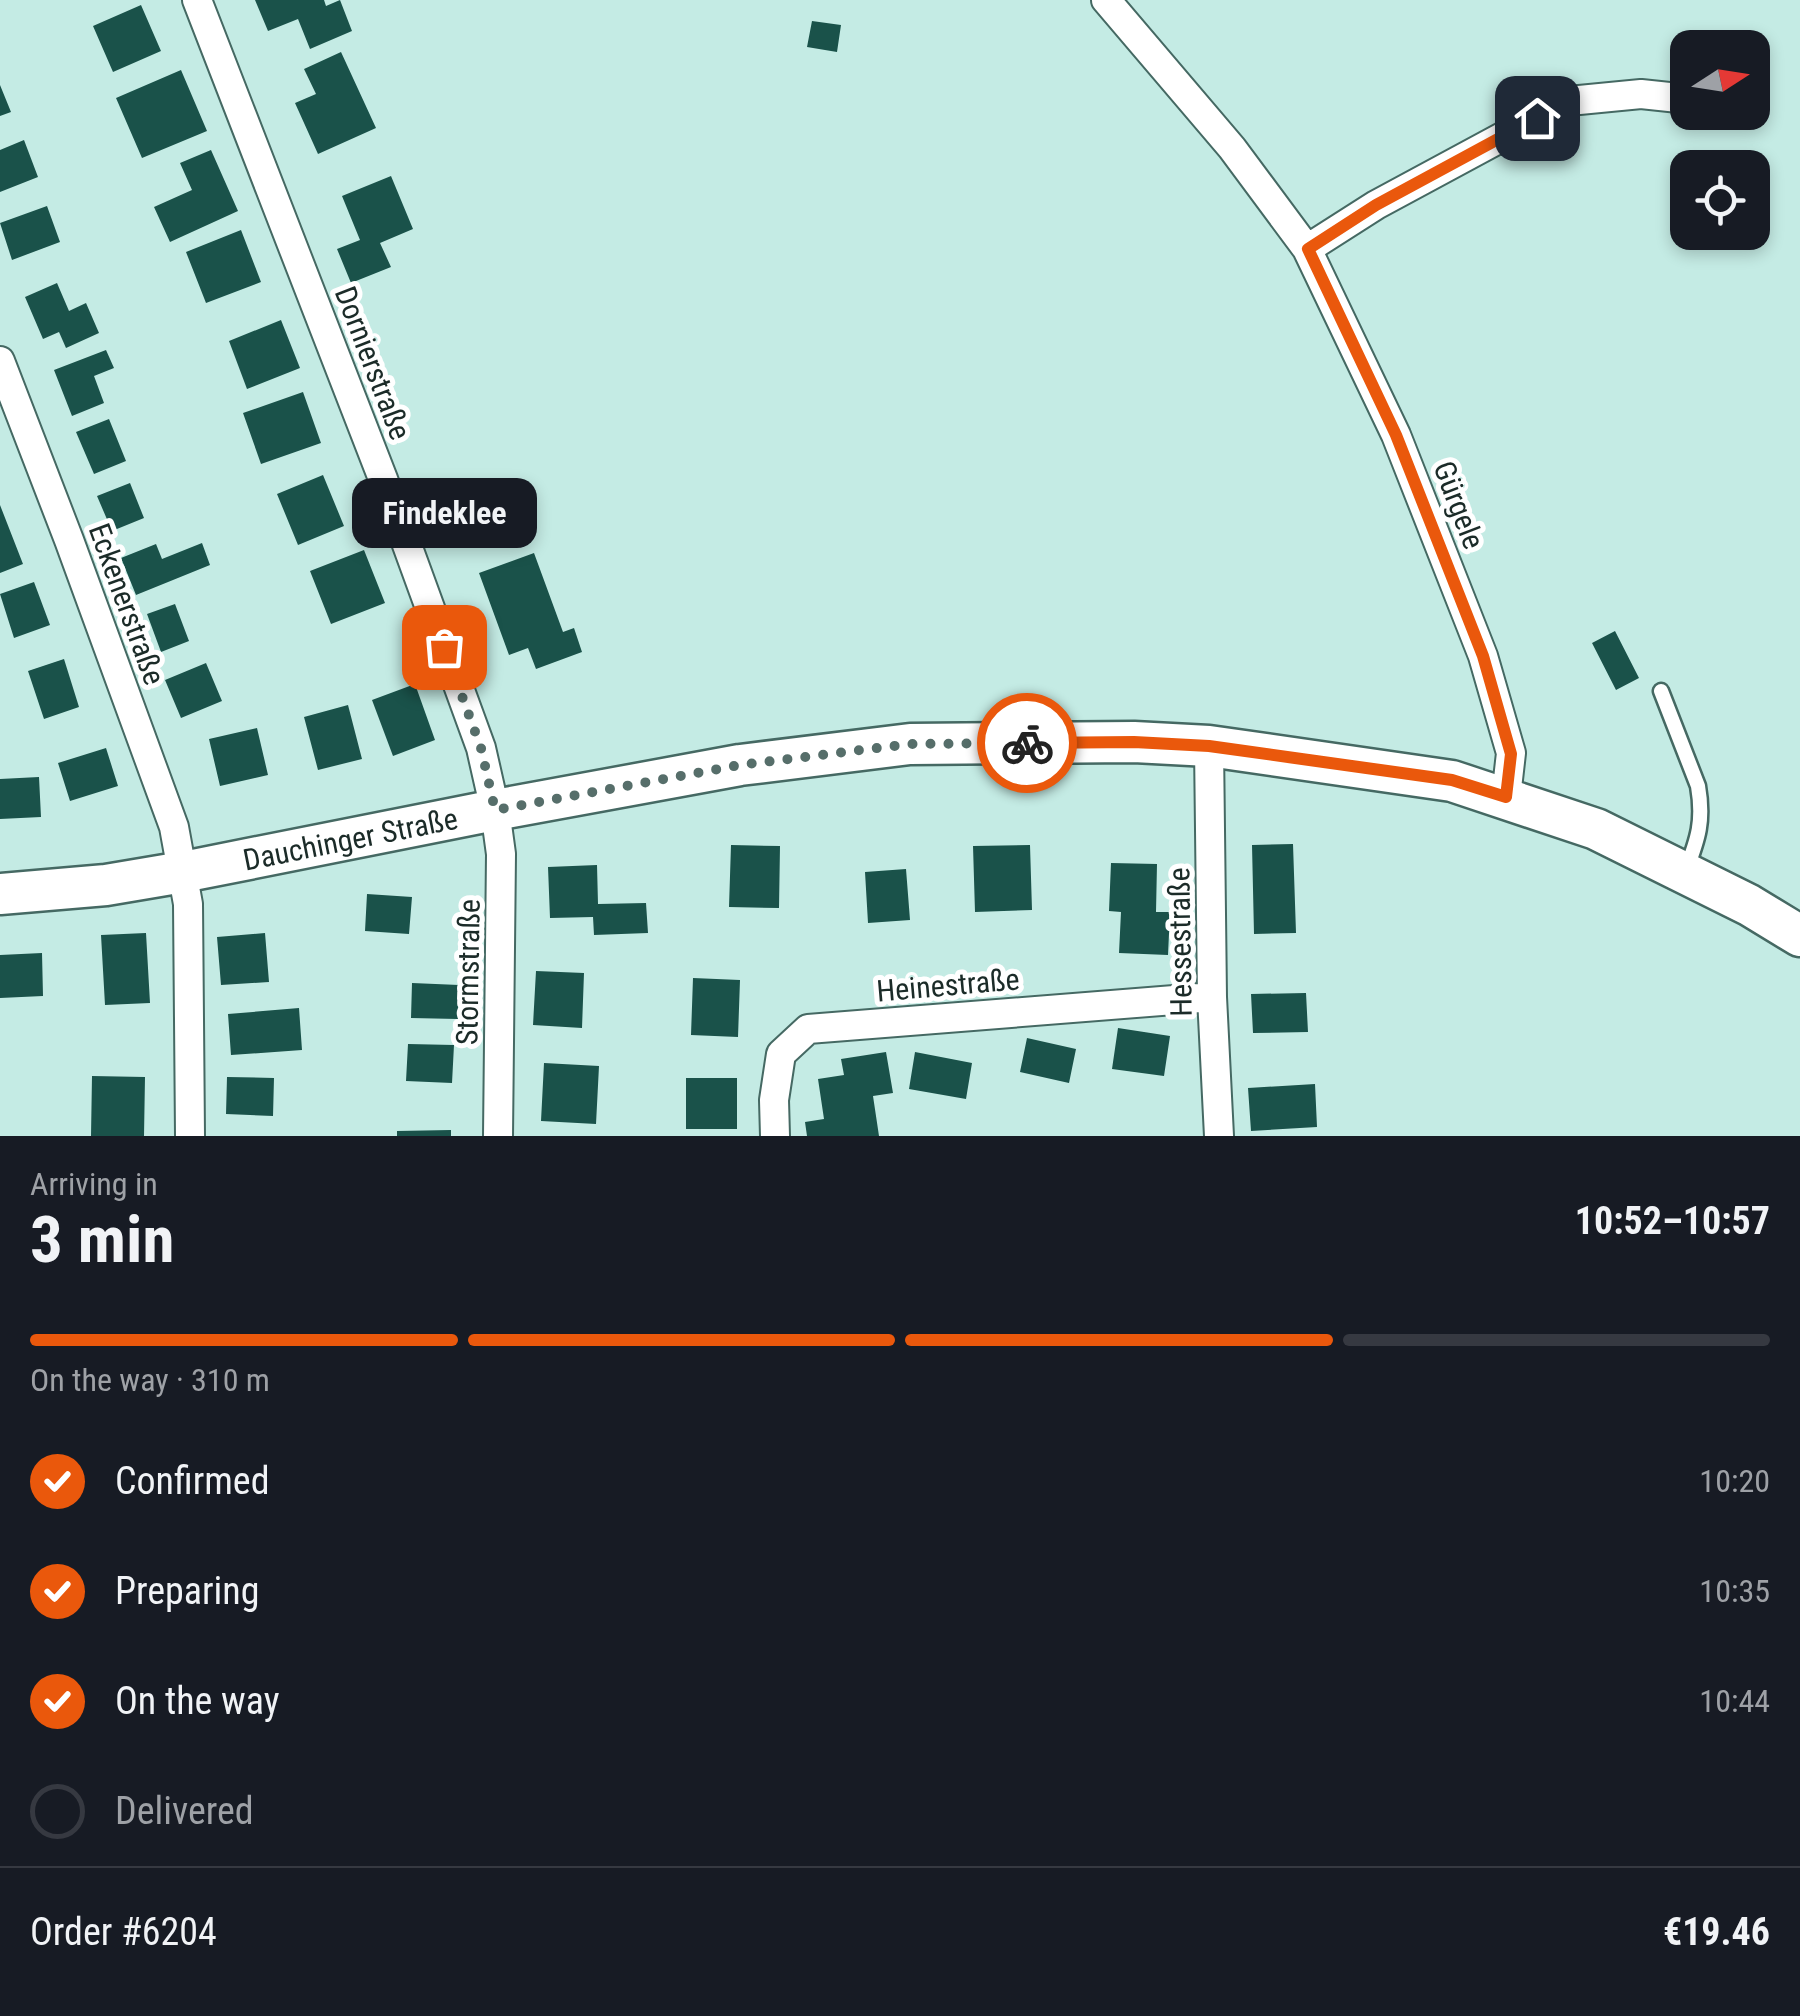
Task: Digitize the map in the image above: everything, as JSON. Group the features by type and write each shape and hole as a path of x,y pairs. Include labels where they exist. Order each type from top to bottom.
{"main road":[{"name":"Dauchinger Straße","path":"0,894 106,885 183,872 740,765 910,744 1134,742 1209,746 1452,780 1596,829 1749,905 1800,936"}],"street":[{"name":"Dornierstraße","path":"197,0 390,496 481,748 495,810"},
{"name":"Gürgele","path":"1106,0 1232,148 1308,249 1396,435 1483,656 1511,754 1506,797"},
{"path":"1308,249 1376,205 1569,101 1640,94 1670,96"},
{"name":"Eckenerstraße","path":"0,361 174,827 188,904 190,1136"},
{"name":"Hessestraße","path":"1209,746 1212,997 1219,1136"},
{"name":"Stormstraße","path":"495,810 502,854 498,1136"},
{"name":"Heinestraße","path":"775,1136 774,1100 781,1054 808,1029 1212,997"}],"lane":[{"path":"1661,691 1700,798 1702,822 1685,873"}],"building":[{"path":"255,0 324,0 326,6 340,0 352,31 310,49 298,19 268,31"},
{"path":"141,5 161,51 113,72 93,26"},
{"path":"812,21 841,25 837,52 807,47"},
{"path":"341,52 376,128 318,154 295,103 316,94 304,69"},
{"path":"181,70 207,131 142,158 116,98"},
{"path":"0,85 11,112 0,116"},
{"path":"24,140 38,177 0,192 0,150"},
{"path":"211,150 238,211 170,242 154,207 192,190 180,163"},
{"path":"391,176 413,229 380,243 391,267 351,283 337,249 360,240 342,196"},
{"path":"47,206 60,242 12,260 0,223"},
{"path":"241,230 261,282 206,303 186,252"},
{"path":"57,283 69,311 86,303 99,333 66,348 59,332 43,339 25,297"},
{"path":"281,320 300,368 247,389 229,341"},
{"path":"106,350 114,368 94,376 104,403 72,416 54,370"},
{"path":"303,392 321,443 261,464 243,413"},
{"path":"109,419 126,461 94,474 76,432"},
{"path":"323,475 344,526 298,545 277,494"},
{"path":"130,483 144,518 112,531 97,496"},
{"path":"0,505 23,564 0,573"},
{"path":"202,543 210,565 136,595 121,558 156,544 162,559"},
{"path":"364,550 385,603 331,624 310,571"},
{"path":"534,553 563,632 574,628 582,652 536,669 528,648 509,655 479,573"},
{"path":"34,582 50,625 14,638 0,594"},
{"path":"175,604 189,641 161,652 147,614"},
{"path":"1615,631 1639,678 1616,690 1592,643"},
{"path":"64,659 79,707 44,719 28,671"},
{"path":"206,663 222,701 181,718 165,680"},
{"path":"415,684 435,740 393,756 372,700"},
{"path":"348,705 362,759 318,770 304,717"},
{"path":"257,728 268,775 220,786 209,739"},
{"path":"106,748 118,786 70,801 58,763"},
{"path":"39,777 41,817 0,819 0,779"},
{"path":"1293,844 1296,933 1254,934 1252,845"},
{"path":"731,845 780,846 779,908 729,907"},
{"path":"1030,845 1032,910 975,912 973,846"},
{"path":"1111,863 1157,864 1156,912 1170,912 1168,955 1119,953 1121,912 1109,911"},
{"path":"597,865 598,904 646,903 648,933 594,935 593,917 550,918 548,867"},
{"path":"906,869 910,920 868,923 865,872"},
{"path":"367,894 412,897 409,934 365,931"},
{"path":"146,933 150,1003 105,1005 101,935"},
{"path":"265,933 269,982 221,985 217,937"},
{"path":"42,953 43,996 0,998 0,955"},
{"path":"536,971 584,973 582,1028 533,1025"},
{"path":"693,978 740,980 738,1037 691,1035"},
{"path":"412,983 459,985 458,1019 411,1018"},
{"path":"1306,993 1308,1032 1253,1033 1251,994"},
{"path":"299,1008 302,1050 231,1055 228,1014"},
{"path":"1118,1028 1170,1036 1164,1076 1112,1069"},
{"path":"1027,1038 1076,1049 1069,1083 1020,1072"},
{"path":"408,1044 454,1045 452,1083 406,1081"},
{"path":"886,1052 893,1093 873,1096 879,1136 807,1136 805,1122 824,1119 818,1079 844,1075 841,1059"},
{"path":"915,1052 972,1063 966,1099 909,1089"},
{"path":"544,1063 599,1066 596,1124 541,1121"},
{"path":"92,1076 145,1077 144,1136 91,1136"},
{"path":"227,1077 274,1078 273,1116 226,1114"},
{"path":"686,1078 737,1078 737,1129 686,1129"},
{"path":"1315,1084 1317,1127 1251,1131 1248,1088"},
{"path":"451,1130 451,1136 397,1136 397,1131"}],"way so far":[{"path":"444,647 481,748 495,810 740,765 910,744 1027,743"}],"place":[{"name":"Findeklee","path":"444,647"}],"route":[{"path":"1027,743 1209,746 1452,780 1506,797 1511,754 1483,656 1396,435 1308,249 1376,205 1537,118"}]}
